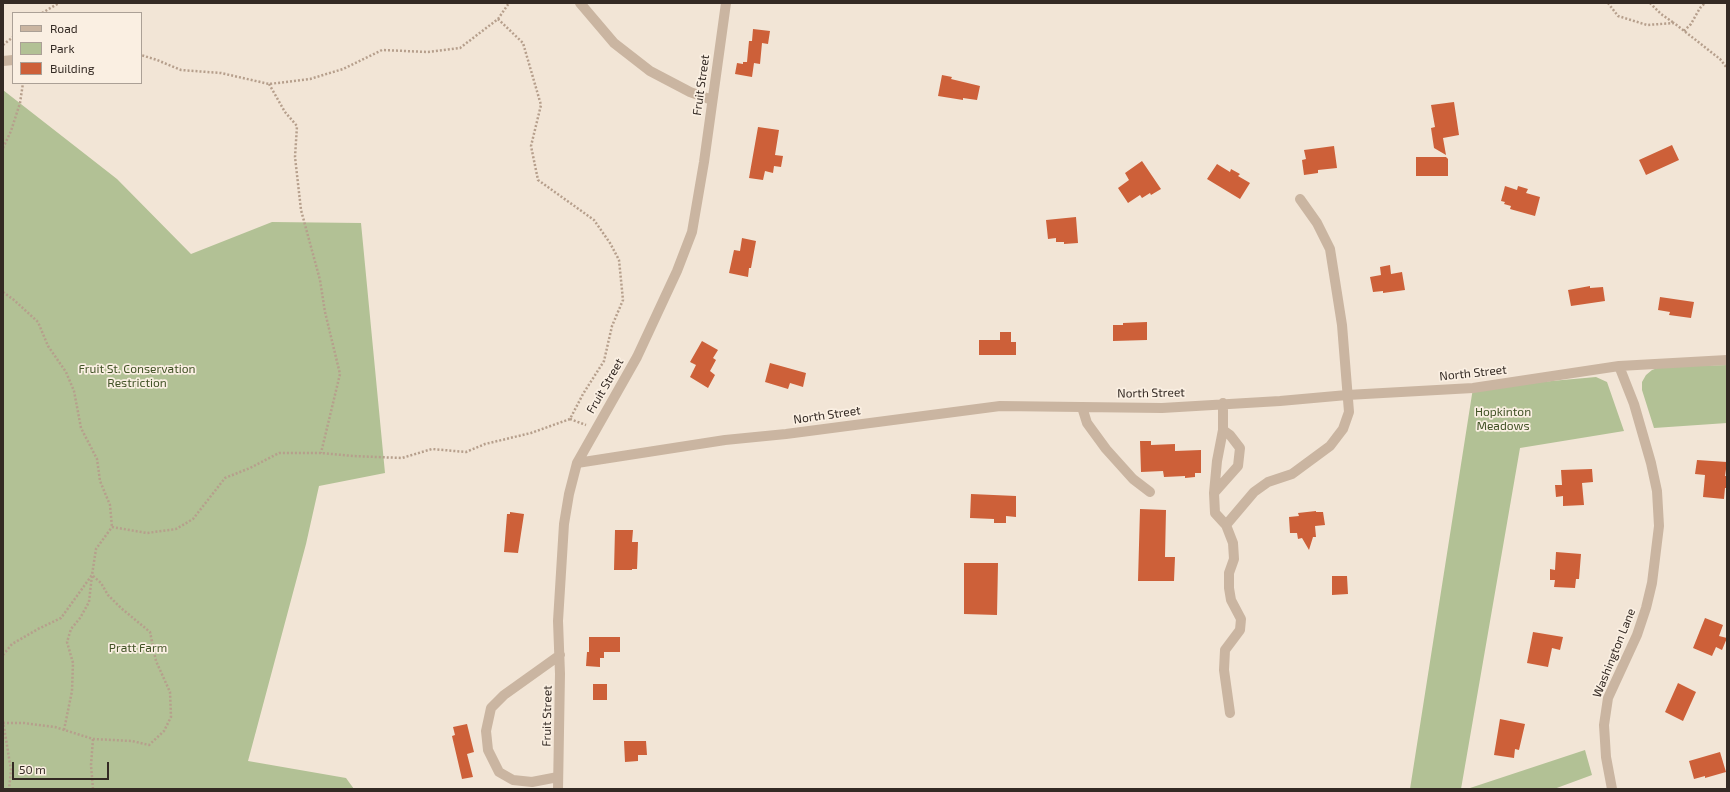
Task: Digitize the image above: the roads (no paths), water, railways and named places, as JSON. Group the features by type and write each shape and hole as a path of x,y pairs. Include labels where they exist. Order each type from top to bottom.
{"street":[{"path":"580,3 614,43 650,71 690,92 712,100"},
{"name":"Fruit Street","path":"558,789 560,655 558,621 564,524 569,494 577,463 637,357 684,255 692,232 726,3"},
{"path":"1226,524 1254,492 1268,482 1292,474 1330,446 1343,430 1349,412 1342,325 1330,249 1317,223 1300,199"},
{"name":"North Street","path":"577,463 725,440 818,430 981,408 1027,405 1162,408 1223,403 1280,401 1347,395 1473,388 1619,366 1727,360"},
{"name":"Washington Lane","path":"1612,789 1606,757 1604,725 1608,698 1637,635 1646,608 1652,583 1659,526 1657,491 1651,463 1634,404 1619,366"},
{"path":"1223,403 1223,430 1217,461 1214,493 1215,513 1226,524 1234,543 1234,559 1229,574 1228,588 1231,600 1241,619 1240,630 1225,650 1224,670 1230,713"},
{"path":"1082,407 1087,423 1106,449 1133,479 1150,492"},
{"path":"1214,493 1238,466 1240,448 1230,435 1223,430"},
{"path":"558,777 532,782 513,780 499,772 488,750 486,731 491,708 504,695 560,655"}],"park label":[{"name":"Fruit St. Conservation Restriction","path":"137,376"},
{"name":"Hopkinton Meadows","path":"1503,419"},
{"name":"Pratt Farm","path":"138,648"}]}
